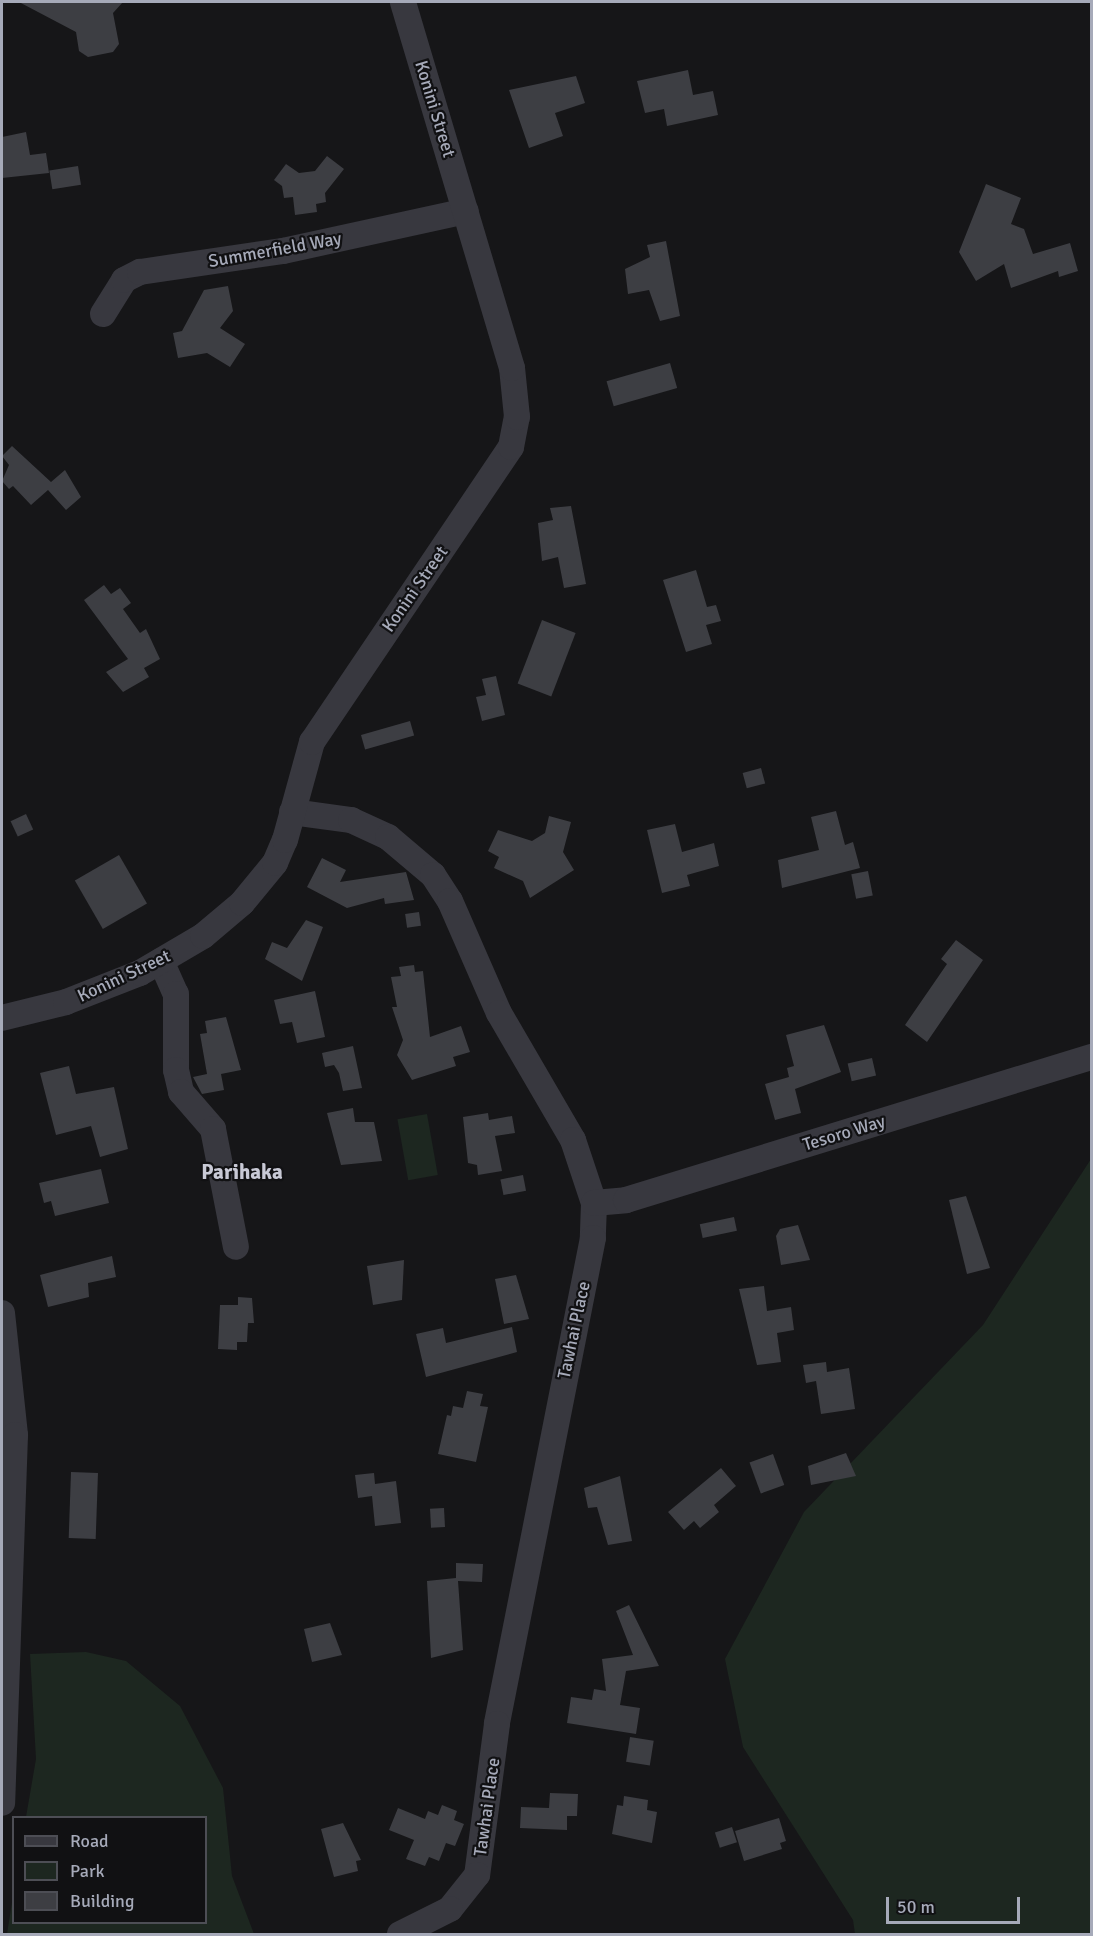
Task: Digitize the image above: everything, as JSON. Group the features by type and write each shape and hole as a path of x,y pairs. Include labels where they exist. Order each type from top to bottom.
{"street":[{"name":"Konini Street","path":"2,1018 91,994 161,961 242,903 275,863 312,742 487,486 515,432 512,368 403,2"},
{"name":"Summerfield Way","path":"103,314 124,280 140,272 283,251 466,211"},
{"name":"Tawhai Place","path":"292,812 351,820 388,837 433,876 450,901 499,1013 573,1140 594,1203 593,1238 497,1724 477,1875 450,1909 400,1935"},
{"path":"161,961 176,994 176,1070 181,1092 213,1130 236,1247"},
{"name":"Tesoro Way","path":"594,1203 626,1200 1092,1057"},
{"path":"2,1313 15,1435 2,1803"}],"green space":[{"path":"427,1114 438,1175 408,1180 397,1119"},
{"path":"1091,1159 1091,1934 855,1934 853,1920 743,1747 725,1659 804,1512 983,1325"},
{"path":"86,1652 126,1661 180,1706 223,1788 232,1876 254,1934 7,1934 12,1902 12,1924 207,1924 207,1816 26,1816 36,1759 30,1654"}],"building":[{"path":"19,2 123,2 113,13 119,44 113,52 88,57 79,51 76,32"},
{"path":"688,70 693,95 713,91 718,115 667,126 664,109 645,113 637,81"},
{"path":"576,76 585,103 555,113 563,136 529,148 509,90"},
{"path":"26,132 30,155 46,153 49,173 2,178 2,137"},
{"path":"327,156 344,169 325,193 326,202 316,204 317,212 295,215 293,197 284,198 282,186 274,180 286,164 299,173 315,171"},
{"path":"78,166 81,185 52,189 49,171"},
{"path":"986,184 1021,198 1011,224 1024,229 1033,254 1070,243 1078,271 1059,277 1058,271 1011,288 1004,264 976,281 959,252"},
{"path":"666,241 680,316 660,321 649,290 628,294 625,269 650,257 647,245"},
{"path":"228,286 233,311 220,328 245,344 230,367 207,353 178,358 173,333 182,331 204,290"},
{"path":"670,363 677,388 614,406 607,381"},
{"path":"12,446 51,482 65,470 81,497 66,510 48,490 31,505 13,486 9,489 2,481 9,465 2,456"},
{"path":"571,506 586,584 564,588 558,557 542,561 538,523 553,520 550,508"},
{"path":"696,570 707,607 716,605 721,621 706,625 712,644 686,652 663,580"},
{"path":"104,585 111,594 120,588 131,603 123,609 140,633 146,629 160,659 144,668 149,677 123,692 106,672 128,659 84,600"},
{"path":"542,620 576,633 551,696 518,683"},
{"path":"496,676 505,715 482,721 476,697 486,695 482,679"},
{"path":"410,721 414,735 365,749 361,735"},
{"path":"761,768 765,783 747,788 743,773"},
{"path":"836,811 845,845 853,842 860,868 782,888 778,860 819,850 811,817"},
{"path":"26,814 33,829 18,837 11,821"},
{"path":"549,816 571,822 563,852 574,870 530,898 523,881 494,868 499,857 488,851 498,830 532,841 545,833"},
{"path":"675,824 682,852 714,843 719,866 687,875 690,886 662,893 647,830"},
{"path":"119,855 147,903 103,929 75,880"},
{"path":"322,858 346,870 340,882 406,872 414,900 385,904 384,898 347,908 307,887"},
{"path":"868,871 873,896 856,899 851,874"},
{"path":"419,912 421,926 407,928 405,914"},
{"path":"306,920 323,927 302,981 265,959 272,942 287,948"},
{"path":"956,940 983,960 927,1042 905,1025 947,964 941,959"},
{"path":"414,965 415,972 423,971 430,1037 461,1026 470,1052 453,1057 456,1066 412,1080 397,1055 403,1040 392,1007 397,1007 391,977 401,976 399,967"},
{"path":"315,991 325,1037 297,1043 292,1022 280,1024 274,1000"},
{"path":"226,1017 241,1070 221,1074 224,1090 202,1094 193,1077 207,1074 200,1034 207,1033 205,1021"},
{"path":"824,1025 841,1072 795,1089 801,1113 775,1120 765,1084 789,1077 787,1068 794,1066 786,1035"},
{"path":"353,1046 362,1088 343,1091 339,1073 334,1065 325,1067 322,1053"},
{"path":"872,1058 876,1076 852,1081 848,1064"},
{"path":"69,1066 76,1094 114,1087 128,1149 100,1157 91,1126 56,1135 40,1073"},
{"path":"353,1108 355,1122 374,1122 382,1161 341,1165 327,1113"},
{"path":"488,1113 489,1120 512,1116 515,1133 495,1136 502,1171 478,1175 477,1165 468,1163 463,1117"},
{"path":"101,1169 109,1203 55,1216 51,1201 44,1203 39,1183"},
{"path":"523,1175 526,1191 503,1195 500,1179"},
{"path":"966,1196 990,1268 967,1274 949,1200"},
{"path":"734,1217 737,1231 703,1238 700,1224"},
{"path":"798,1225 810,1260 781,1265 776,1236 780,1229"},
{"path":"112,1256 116,1277 88,1283 89,1297 48,1307 40,1275"},
{"path":"404,1260 402,1300 373,1305 367,1266"},
{"path":"516,1275 529,1319 504,1324 495,1279"},
{"path":"764,1286 767,1311 791,1307 794,1330 777,1333 781,1362 757,1365 739,1289"},
{"path":"238,1297 252,1298 254,1323 248,1323 247,1342 237,1342 237,1350 218,1349 220,1305 238,1305"},
{"path":"512,1327 517,1352 426,1377 416,1334 443,1328 446,1343"},
{"path":"826,1362 827,1372 849,1368 855,1409 821,1414 816,1381 806,1383 803,1365"},
{"path":"467,1391 483,1394 480,1406 488,1407 476,1462 438,1454 447,1415 451,1416 453,1406 463,1408"},
{"path":"846,1453 856,1476 811,1485 808,1466"},
{"path":"773,1454 784,1485 761,1494 750,1463"},
{"path":"721,1468 736,1486 714,1505 719,1512 700,1528 694,1521 684,1530 668,1512"},
{"path":"71,1472 98,1473 96,1539 69,1538"},
{"path":"374,1473 375,1484 396,1481 401,1523 375,1526 372,1496 358,1498 355,1475"},
{"path":"620,1476 632,1541 608,1545 597,1507 588,1508 584,1488"},
{"path":"444,1508 445,1527 431,1528 430,1509"},
{"path":"456,1563 483,1564 482,1582 458,1581 463,1650 431,1658 427,1581 456,1578"},
{"path":"629,1605 659,1666 626,1671 620,1705 640,1708 636,1734 567,1723 571,1697 592,1700 594,1689 606,1691 602,1659 633,1655 616,1611"},
{"path":"330,1623 342,1655 312,1662 304,1629"},
{"path":"630,1737 654,1741 650,1765 626,1762"},
{"path":"550,1793 578,1794 577,1816 567,1816 567,1830 520,1828 521,1807 549,1808"},
{"path":"624,1796 648,1800 647,1810 657,1812 652,1843 612,1834 617,1805 623,1806"},
{"path":"442,1805 457,1811 454,1820 464,1824 455,1846 446,1843 439,1861 429,1857 425,1866 406,1859 414,1840 389,1830 398,1808 425,1819 428,1811 438,1815"},
{"path":"779,1818 786,1841 780,1843 782,1849 744,1861 735,1831"},
{"path":"343,1823 361,1860 356,1861 358,1871 334,1877 321,1829"},
{"path":"732,1827 737,1842 720,1848 715,1833"}],"district":[{"name":"Parihaka","path":"242,1172"}]}
